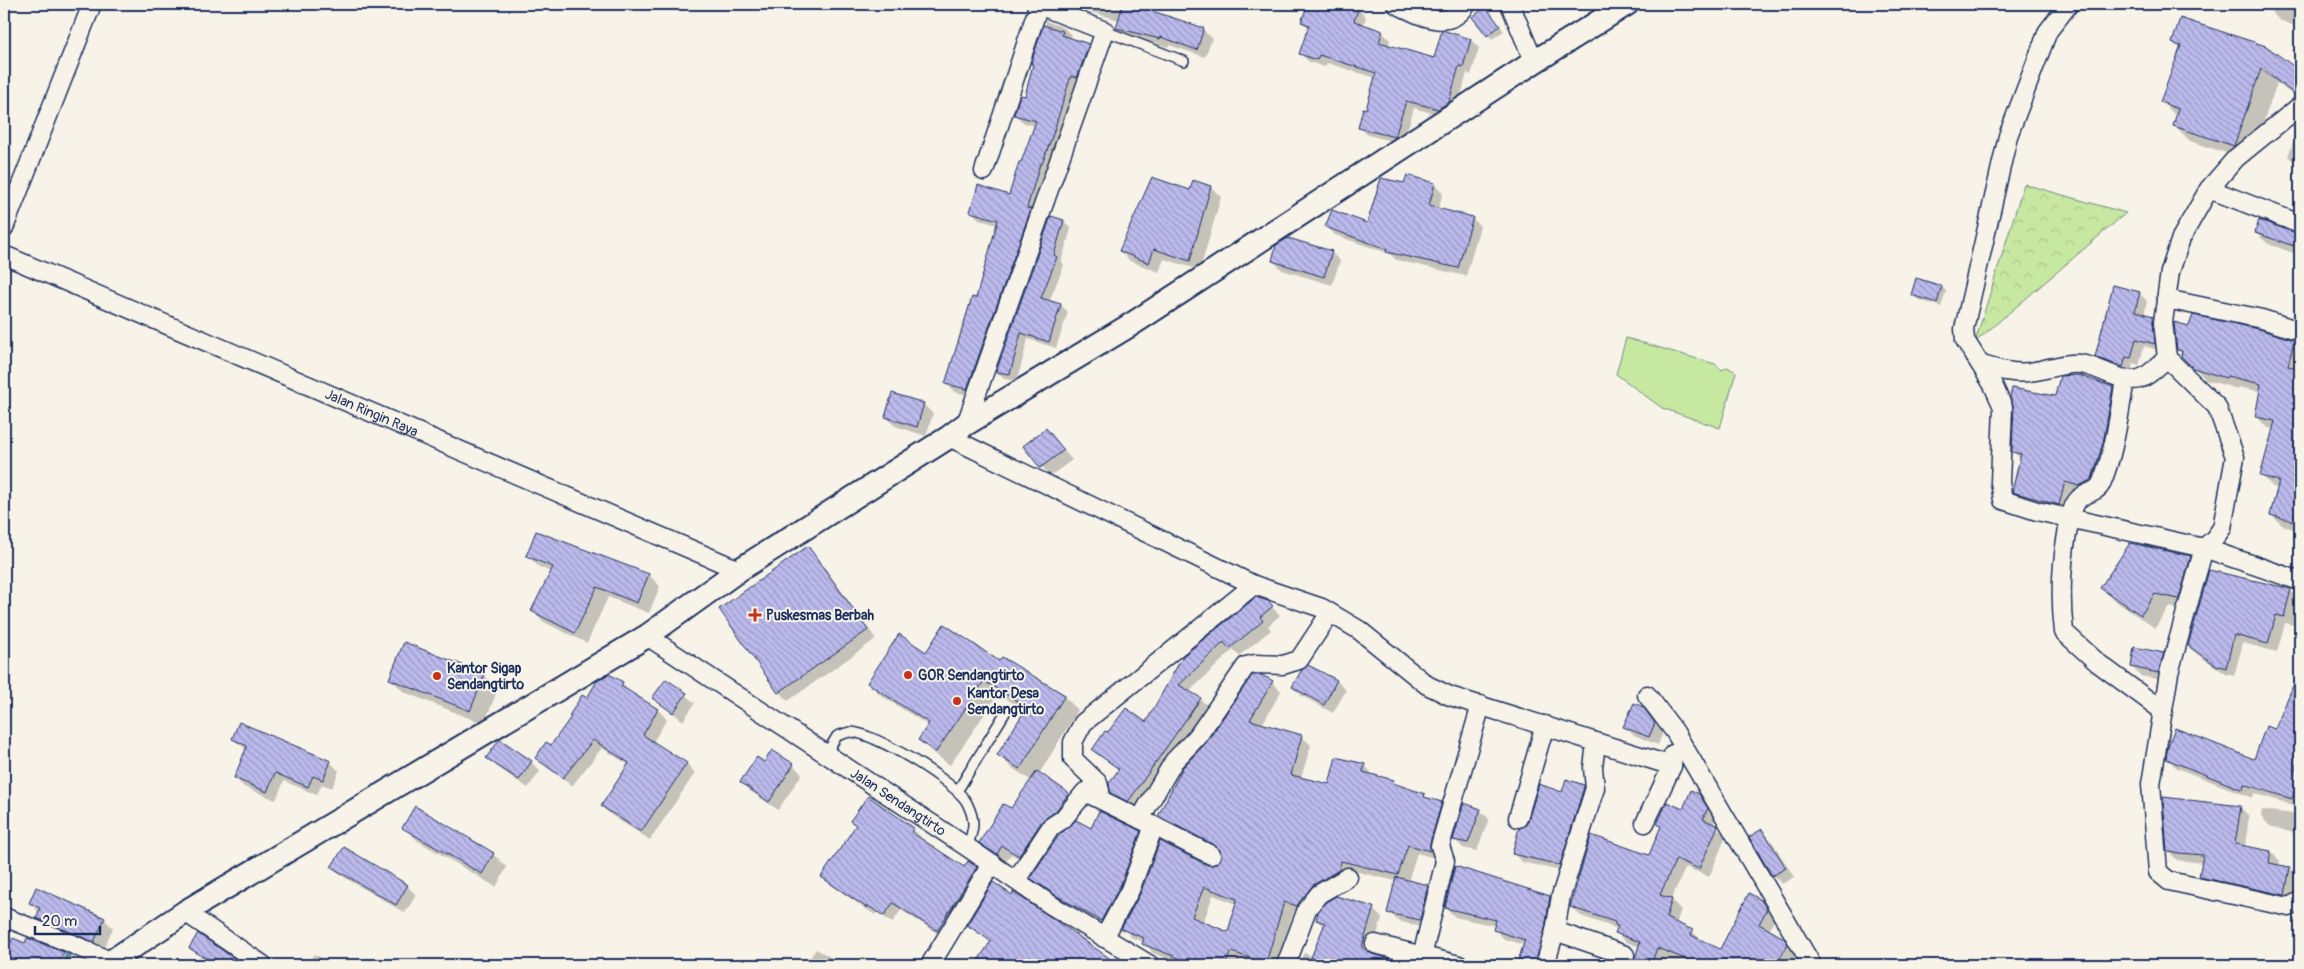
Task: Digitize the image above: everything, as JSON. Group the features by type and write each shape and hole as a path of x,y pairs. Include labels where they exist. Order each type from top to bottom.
{"street":[{"path":"4,228 92,4"},
{"path":"957,431 1105,31 1037,4 984,171"},
{"path":"1396,4 1435,20 1459,14 1467,4"},
{"path":"1510,4 1534,62"},
{"path":"4,917 70,943 109,964 185,912 647,636 739,570 957,431 1132,324 1534,62 1627,4"},
{"path":"2069,4 2048,31 2008,136 1964,329 1965,340 1982,365 2003,407 2000,482 2003,500 2023,507 2204,548 2300,581"},
{"path":"2300,106 2236,158 2209,189 2181,238 2170,272 2163,322 2167,358 2217,407 2235,457 2222,528 2204,548 2169,673 2151,784 2158,872 2169,882 2289,906 2300,901"},
{"path":"2209,189 2300,224"},
{"name":"Jalan Ringin Raya","path":"4,255 739,570"},
{"path":"2166,299 2262,319 2300,330"},
{"path":"1982,365 2008,372 2033,372 2078,363 2096,366 2125,380 2140,379 2167,358"},
{"path":"2125,380 2107,469 2100,487 2077,501 2070,518 2062,561 2060,590 2064,632 2098,663 2163,711"},
{"path":"957,431 1254,585 1330,613 1359,630 1426,685 1450,696 1672,766"},
{"path":"1097,796 1100,791 1098,783 1073,759 1073,742 1083,723 1254,585"},
{"path":"1104,938 1130,890 1147,822 1174,761 1197,737 1246,666 1255,664 1283,665 1299,660 1330,613"},
{"name":"Jalan Sendangtirto","path":"647,636 992,863 1051,905 1150,965"},
{"path":"1647,695 1675,732 1805,961"},
{"path":"1421,961 1445,861 1440,846 1481,705"},
{"path":"1518,818 1545,725"},
{"path":"1645,823 1672,766 1675,732"},
{"path":"1545,965 1555,931 1561,896 1595,788 1593,768 1596,742"},
{"path":"1016,880 1051,827 1063,819 1085,792 1097,796 1211,854"},
{"path":"930,965 992,863"},
{"path":"1286,965 1307,909 1319,894 1348,877"},
{"path":"185,912 263,965"},
{"path":"1555,931 1626,955"},
{"path":"1375,944 1421,961 1459,965"}],"lane":[{"path":"1105,31 1184,61"},
{"path":"958,790 1005,713"},
{"path":"826,754 836,736 851,732 880,740 958,790 967,802 974,826 967,847"}],"green space":[{"path":"2024,184 2126,213 1975,342"},
{"path":"1626,338 1715,364 1722,370 1727,367 1736,372 1720,428 1662,408 1616,374"}],"building":[{"path":"1123,4 1144,4 1143,8 1204,28 1197,50 1161,37 1160,39 1116,28"},
{"path":"1308,4 1348,4 1359,7 1354,21 1383,31 1379,42 1434,58 1442,30 1471,39 1463,67 1459,66 1449,102 1438,109 1406,101 1395,137 1358,128 1363,108 1366,109 1376,73 1319,55 1317,60 1299,54 1309,25 1301,22"},
{"path":"1486,7 1500,26 1487,36 1472,17"},
{"path":"2180,18 2266,46 2300,71 2300,96 2297,96 2261,69 2234,146 2173,126 2178,109 2160,102 2181,46 2172,43"},
{"path":"1043,25 1063,31 1062,35 1089,44 1077,78 1071,76 1052,137 1042,164 1040,164 1027,208 1031,209 967,389 945,384 972,297 976,298 998,220 970,212 978,185 1009,195 1019,162 1021,162 1036,121 1014,115 1020,95 1025,96 1033,64 1031,64"},
{"path":"1407,175 1435,183 1429,206 1473,217 1458,268 1386,252 1387,249 1325,227 1332,210 1367,223 1381,178 1404,183"},
{"path":"1152,177 1190,190 1193,180 1211,186 1190,261 1154,249 1149,263 1119,251"},
{"path":"1051,216 1064,220 1054,255 1057,257 1041,298 1061,304 1049,342 1021,333 1010,374 996,372"},
{"path":"2259,220 2300,234 2300,248 2255,233"},
{"path":"1288,238 1332,251 1324,277 1272,261 1276,245"},
{"path":"1916,278 1942,286 1937,303 1911,295"},
{"path":"2113,285 2140,292 2135,311 2153,316 2155,344 2136,339 2131,358 2126,357 2123,367 2095,357"},
{"path":"2193,315 2259,329 2294,340 2288,366 2300,369 2300,523 2270,515 2279,481 2260,476 2275,421 2255,417 2261,384 2227,376 2226,378 2193,368 2181,356 2182,351 2177,350 2174,322 2189,326"},
{"path":"2079,375 2113,387 2103,443 2092,479 2079,486 2065,482 2059,505 2012,492 2021,454 2012,452 2014,407 2010,397 2012,388 2055,396 2060,376"},
{"path":"892,393 924,403 917,427 885,417"},
{"path":"1046,428 1064,450 1040,468 1023,446"},
{"path":"536,531 649,574 637,603 597,587 575,633 531,611 553,567 526,556"},
{"path":"2130,543 2191,556 2179,599 2155,594 2141,615 2100,588"},
{"name":"Puskesmas Berbah","path":"808,546 868,630 778,693 719,609"},
{"path":"2209,570 2291,589 2284,617 2276,615 2268,644 2234,635 2226,668 2216,665 2188,646"},
{"path":"1256,597 1268,601 1273,606 1260,617 1263,621 1229,649 1224,642 1179,685 1201,698 1128,802 1110,793 1109,783 1119,769 1092,750 1105,731 1108,732 1126,708 1146,722 1183,656"},
{"path":"944,624 999,661 1002,657 1065,695 1020,769 997,755 1027,707 984,681 936,752 918,740 929,723 867,683 899,634 926,652"},
{"name":"Kantor Sigap Sendangtirto","path":"404,642 485,674 470,711 389,679"},
{"path":"2134,647 2164,653 2158,673 2131,667"},
{"path":"1308,665 1337,680 1324,705 1292,687 1301,671"},
{"path":"2300,669 2300,752 2295,770 2300,772 2292,799 2244,784 2243,790 2166,759 2168,746 2175,728 2254,759 2266,726 2275,729"},
{"path":"609,674 623,682 621,686 658,709 643,735 687,763 641,832 601,806 629,763 593,740 563,778 535,758 546,742 551,745 571,717 569,716 582,695 587,698 597,681"},
{"path":"1252,675 1262,675 1273,681 1250,720 1302,735 1291,775 1329,784 1336,757 1365,764 1363,772 1394,780 1393,783 1425,794 1424,797 1442,802 1430,843 1430,851 1408,845 1398,875 1341,861 1339,870 1313,885 1297,906 1284,902 1266,963 1231,952 1225,965 1197,965 1142,944 1144,938 1121,929 1140,894 1160,841 1207,865 1216,864 1221,859 1220,850 1216,846 1158,816 1183,767 1206,743","holes":["1204,887 1237,899 1228,932 1192,917"]},
{"path":"666,679 687,693 673,713 652,698"},
{"path":"1634,703 1643,707 1655,723 1649,737 1623,727"},
{"path":"239,722 331,761 323,780 313,776 308,787 275,773 267,792 234,778 247,746 232,739"},
{"path":"500,739 532,761 519,780 486,758"},
{"path":"772,750 794,764 769,802 740,782 757,757 764,762"},
{"path":"1037,771 1069,793 1056,811 1042,821 1019,856 1002,846 997,854 994,853 979,843 1003,804 1011,808"},
{"path":"1566,779 1584,785 1584,787 1560,865 1512,854 1519,828 1525,826 1528,821 1539,784 1562,792"},
{"path":"1691,790 1699,794 1708,808 1703,819 1718,826 1699,869 1676,859 1660,895 1672,899 1666,918 1693,930 1691,935 1720,949 1749,893 1761,900 1767,909 1759,924 1784,938 1788,944 1776,965 1701,965 1657,948 1651,965 1633,965 1640,942 1615,933 1618,926 1615,925 1615,922 1570,907 1591,835 1649,855 1661,826 1657,824 1667,802 1683,809"},
{"path":"868,796 914,828 911,832 964,867 968,861 977,867 937,931 893,903 884,916 868,906 867,908 821,877 856,825 850,821"},
{"path":"2163,797 2241,806 2235,844 2271,851 2269,863 2290,867 2285,895 2199,877 2203,855 2167,852"},
{"path":"1464,803 1481,809 1468,843 1453,840"},
{"path":"415,806 494,853 482,874 402,828"},
{"path":"1099,811 1141,831 1120,886 1101,921 1030,878 1059,835 1076,820 1091,828"},
{"path":"1762,829 1786,868 1772,876 1749,837"},
{"path":"344,847 408,885 396,905 331,867"},
{"path":"1455,866 1550,896 1545,929 1535,965 1518,961 1525,940 1493,930 1496,920 1445,908"},
{"path":"1396,877 1428,885 1420,920 1387,913"},
{"path":"993,882 1012,895 1013,892 1119,965 975,965 991,941 967,925"},
{"path":"36,887 105,918 94,942 36,918 40,908 29,903"},
{"path":"1336,896 1374,907 1362,947 1372,954 1408,963 1407,965 1308,965 1325,923 1316,920 1318,912 1326,902"},
{"path":"198,933 244,965 217,965 189,948"},
{"path":"13,938 25,943 27,938 64,952 57,965 4,965 4,955"}],"waterway":[{"path":"64,947 69,949 66,965"}],"place":[{"name":"Puskesmas Berbah","path":"755,615"},
{"name":"GOR Sendangtirto","path":"908,675"},
{"name":"Kantor Sigap Sendangtirto","path":"437,676"},
{"name":"Kantor Desa Sendangtirto","path":"957,701"}]}
